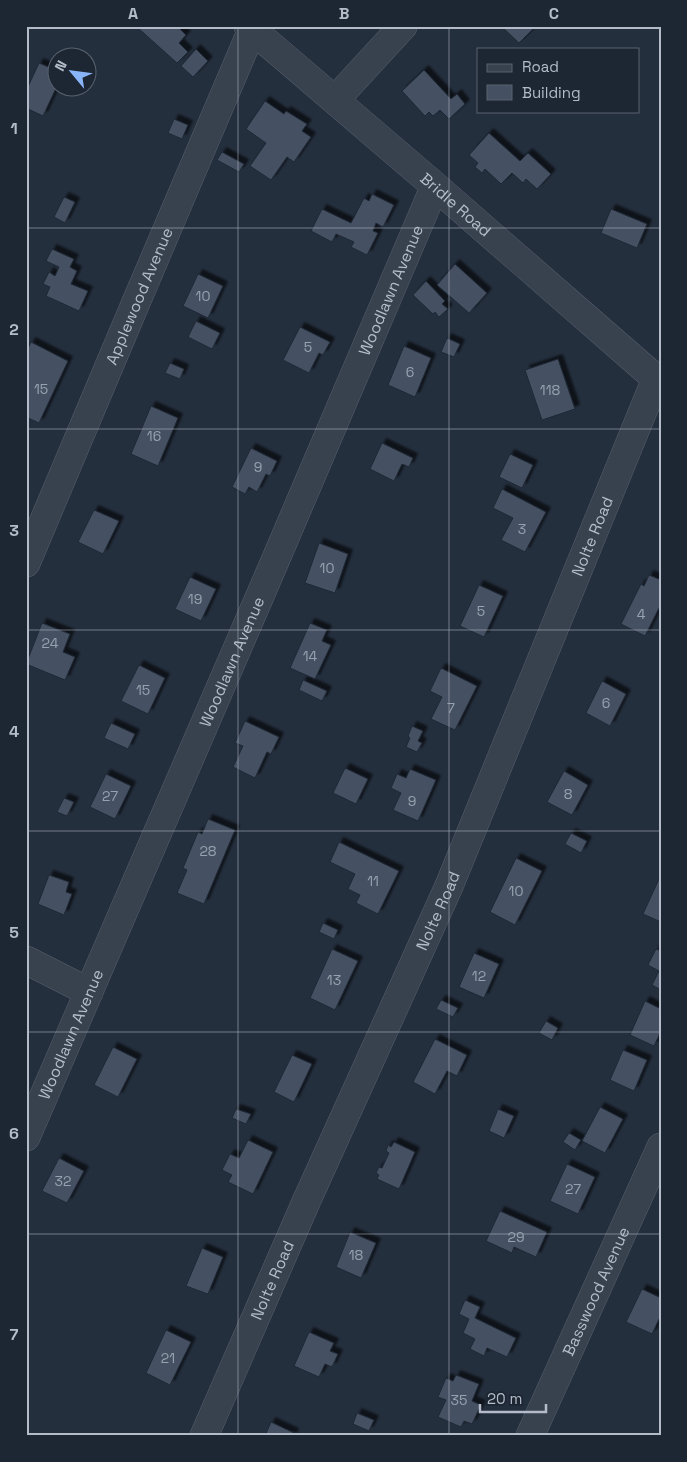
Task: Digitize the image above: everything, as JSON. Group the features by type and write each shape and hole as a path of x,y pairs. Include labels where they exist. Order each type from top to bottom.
{"street":[{"path":"335,100 403,26"},
{"name":"Bridle Road","path":"250,28 435,186 658,381"},
{"name":"Applewood Avenue","path":"26,563 250,28"},
{"name":"Woodlawn Avenue","path":"26,1137 435,186"},
{"name":"Nolte Road","path":"204,1436 306,1202 449,886 658,381"},
{"path":"26,960 89,992"},
{"name":"Basswood Avenue","path":"530,1436 661,1147"}],"building":[{"path":"140,26 177,26 186,35 179,43 188,52 177,63 138,28"},
{"path":"501,26 532,26 534,28 519,43"},
{"path":"196,49 208,61 193,77 181,66"},
{"path":"39,63 48,67 48,98 51,98 43,116 26,108 26,91"},
{"path":"424,70 451,99 457,94 465,104 449,119 440,110 433,116 429,112 425,116 402,91"},
{"path":"265,101 284,114 286,111 307,124 302,131 311,137 294,162 287,157 271,180 250,166 266,143 246,129"},
{"path":"174,119 188,125 182,139 168,133"},
{"path":"489,133 520,161 528,153 551,174 537,189 526,179 523,183 512,173 501,184 485,169 482,173 475,167 478,163 469,155"},
{"path":"222,152 244,164 239,172 217,160"},
{"path":"372,194 394,205 383,227 376,223 373,231 378,233 367,255 351,247 354,242 336,234 332,242 311,231 322,209 351,223 364,198 369,201"},
{"path":"64,197 75,202 65,223 54,217"},
{"path":"611,209 647,224 637,248 601,233"},
{"path":"52,249 74,259 70,267 77,271 71,284 88,291 79,311 46,296 50,287 43,284 49,272 55,276 59,267 46,261"},
{"path":"455,264 487,293 469,313 437,285"},
{"path":"198,274 223,286 208,318 183,306"},
{"path":"426,281 445,301 442,304 448,309 439,317 435,312 433,314 413,295"},
{"path":"196,321 220,333 212,349 188,337"},
{"path":"300,327 330,342 323,355 319,353 309,373 283,360"},
{"path":"447,338 460,344 454,357 441,352"},
{"path":"31,342 68,361 39,423 26,417 26,353"},
{"path":"404,346 431,358 415,397 388,385"},
{"path":"558,359 575,409 542,420 525,370"},
{"path":"170,363 184,369 180,379 165,373"},
{"path":"151,406 178,418 158,466 131,454"},
{"path":"382,443 413,458 409,467 402,464 394,481 370,469"},
{"path":"251,448 277,461 270,476 266,474 257,492 249,487 245,494 232,487"},
{"path":"510,454 533,465 522,488 499,477"},
{"path":"502,489 546,512 525,552 501,540 513,518 493,508"},
{"path":"94,510 119,521 103,554 78,542"},
{"path":"319,543 348,554 335,593 305,583"},
{"path":"649,575 661,580 661,590 659,592 661,593 661,604 645,636 621,624 641,584 644,586"},
{"path":"190,577 216,589 201,621 175,609"},
{"path":"479,585 503,596 484,637 460,626"},
{"path":"42,623 70,634 63,652 75,657 65,680 26,664"},
{"path":"310,623 327,630 322,641 331,645 315,679 290,668"},
{"path":"139,665 165,678 148,714 121,701"},
{"path":"441,668 477,686 455,730 431,719 442,697 430,691"},
{"path":"303,680 327,691 322,701 299,690"},
{"path":"602,681 626,694 610,726 586,713"},
{"path":"245,721 279,737 271,754 267,752 255,778 233,767 243,746 235,743"},
{"path":"111,723 135,734 128,749 104,738"},
{"path":"412,726 423,731 418,741 422,743 417,752 406,747"},
{"path":"345,768 368,779 356,804 333,793"},
{"path":"410,769 436,780 418,821 393,810 401,793 391,788 397,774 406,778"},
{"path":"564,771 588,785 572,815 547,802"},
{"path":"106,774 131,786 115,819 90,807"},
{"path":"64,798 74,802 67,816 57,812"},
{"path":"208,819 235,830 204,904 177,893 187,870 183,868 198,832 202,834"},
{"path":"571,833 587,841 581,853 565,844"},
{"path":"339,842 399,871 378,914 356,903 360,895 348,889 355,874 330,862"},
{"path":"516,858 542,871 515,925 490,912"},
{"path":"49,875 69,882 66,892 72,894 64,915 38,904"},
{"path":"659,879 661,880 661,922 643,914"},
{"path":"323,923 338,930 334,939 319,932"},
{"path":"332,949 358,961 335,1010 310,998"},
{"path":"656,949 661,951 661,990 652,985 659,971 648,965"},
{"path":"474,953 499,964 484,998 459,987"},
{"path":"441,1000 458,1008 453,1017 436,1009"},
{"path":"645,1001 661,1009 661,1031 654,1046 630,1035"},
{"path":"546,1021 558,1028 552,1040 539,1033"},
{"path":"435,1039 467,1055 457,1076 447,1071 435,1094 413,1082"},
{"path":"113,1047 137,1059 118,1097 94,1085"},
{"path":"623,1050 647,1060 634,1091 610,1080"},
{"path":"292,1055 312,1064 294,1102 274,1092"},
{"path":"600,1107 623,1119 605,1153 582,1141"},
{"path":"236,1109 251,1114 246,1124 232,1118"},
{"path":"498,1109 514,1116 504,1138 489,1131"},
{"path":"569,1133 581,1140 575,1150 563,1142"},
{"path":"248,1140 273,1152 253,1194 228,1182 232,1175 222,1170 230,1154 239,1158"},
{"path":"394,1142 415,1152 399,1189 377,1179 379,1175 376,1173 379,1167 382,1168 389,1153 386,1151 388,1145 391,1147"},
{"path":"59,1158 84,1171 67,1203 42,1191"},
{"path":"567,1164 595,1177 578,1214 550,1201"},
{"path":"500,1211 547,1232 536,1257 514,1247 512,1253 486,1241"},
{"path":"350,1232 376,1243 361,1278 336,1267"},
{"path":"202,1248 223,1257 208,1294 186,1286"},
{"path":"642,1289 661,1298 661,1315 652,1334 626,1322"},
{"path":"465,1300 480,1307 475,1318 516,1338 507,1357 487,1348 484,1356 470,1349 475,1339 463,1333 469,1319 459,1314"},
{"path":"166,1330 191,1342 170,1385 146,1373"},
{"path":"309,1332 334,1343 330,1351 338,1354 332,1367 325,1364 319,1377 294,1366"},
{"path":"456,1375 479,1384 472,1401 481,1405 472,1424 464,1421 461,1427 438,1417 446,1400 438,1397 446,1378 453,1381"},
{"path":"357,1413 374,1420 369,1431 353,1424"},
{"path":"271,1422 294,1433 293,1436 265,1436"}]}
